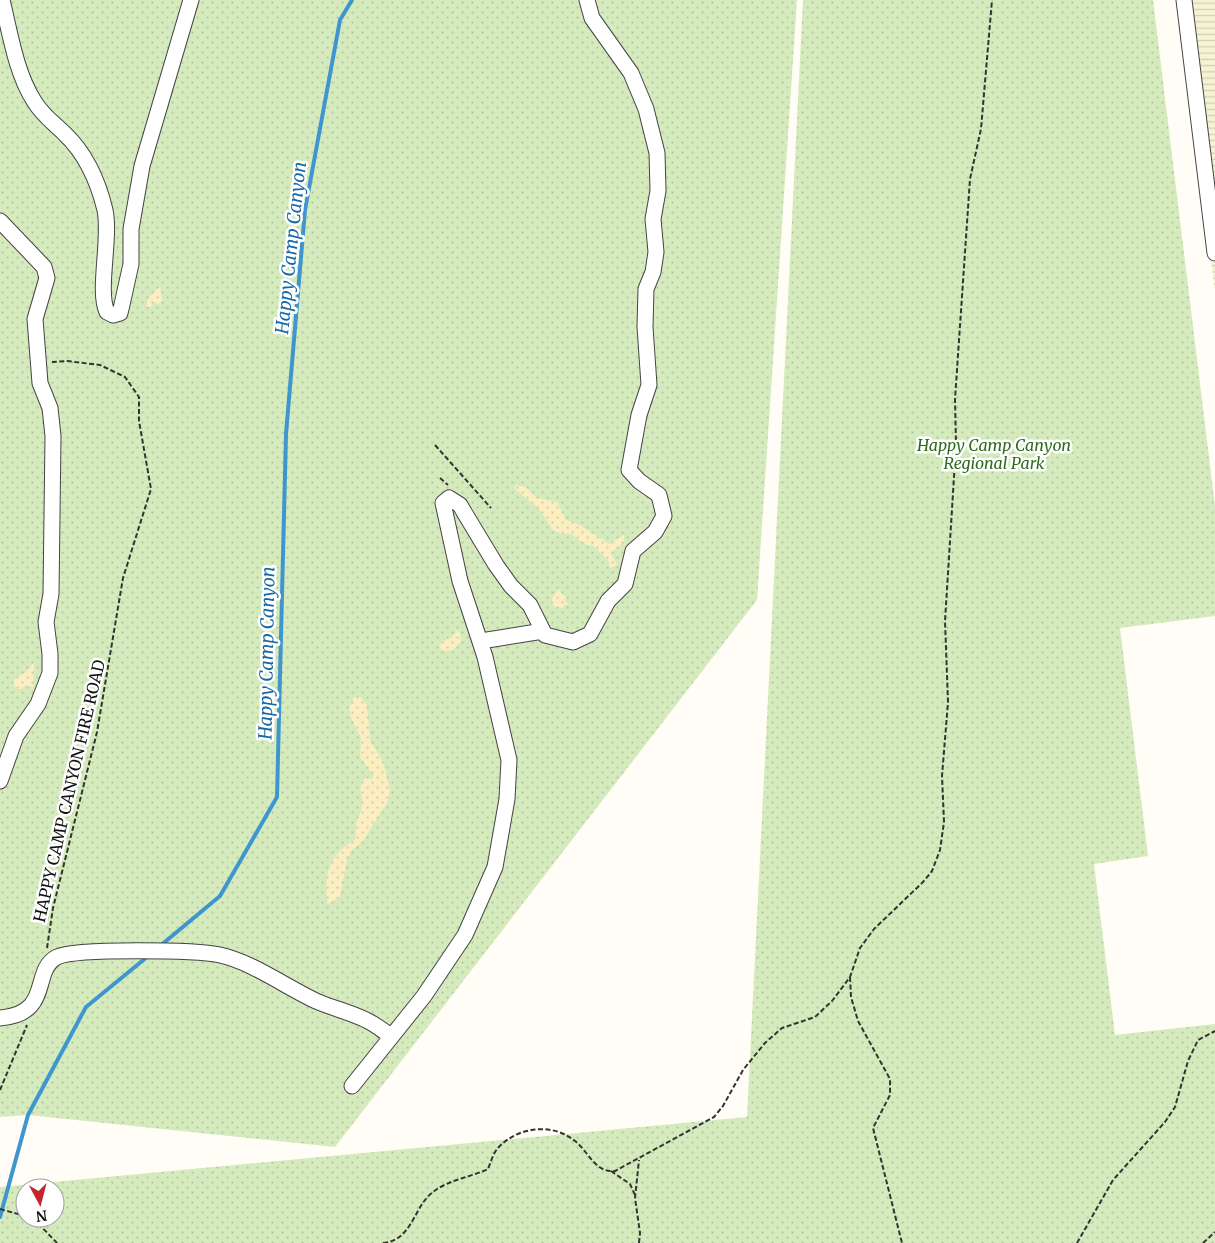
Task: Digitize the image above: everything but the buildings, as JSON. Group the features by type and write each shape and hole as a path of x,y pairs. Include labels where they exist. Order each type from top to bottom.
{"lane":[{"path":"2,0 28,90 42,113 65,133 91,166 104,210 107,233 105,307 107,312 113,315 120,313 131,264 132,229 142,166 191,0"},
{"path":"352,1086 445,968 465,935 495,866 510,782 509,760 481,641 460,581 443,503 449,498 460,505 501,572 511,586 530,605 545,635 573,642 590,634 608,601 624,584 633,551 655,532 664,516 659,495 639,481 629,470 639,414 649,385 645,327 646,289 653,272 656,252 653,219 658,191 657,153 646,109 632,72 592,18 587,0"},
{"path":"1184,0 1215,253"},
{"path":"0,221 44,266 47,278 35,319 40,363 40,383 50,408 53,436 51,594 46,622 50,673 38,704 16,736 0,781"},
{"path":"481,641 543,631"},
{"path":"0,1018 18,1015 31,1008 50,963 56,958 102,951 200,953 233,959 317,1001 366,1020 391,1036"}],"path":[{"path":"611,1172 639,1160 714,1117 723,1106 743,1070 765,1043 782,1028 814,1017 832,1001 850,977 860,948 874,929 932,871 940,850 944,822 942,776 948,702 945,621 955,454 955,399 970,179 981,129 992,0"},
{"name":"HAPPY CAMP CANYON FIRE ROAD","path":"40,363 67,361 100,365 126,377 139,397 139,422 151,489 123,578 97,732 80,793 53,908 46,950"},
{"path":"434,445 491,508"},
{"path":"850,977 851,997 858,1021 890,1079 890,1095 873,1128 902,1243"},
{"path":"0,1090 24,1035 31,1008"},
{"path":"1077,1243 1112,1180 1165,1122 1175,1107 1188,1061 1198,1040 1213,1031"},
{"path":"383,1243 392,1242 405,1234 431,1193 442,1186 488,1169 497,1149 514,1134 533,1129 560,1132 574,1140 598,1167 606,1172 611,1172 630,1184 635,1195"},
{"path":"638,1243 640,1233 635,1195 639,1160"},
{"path":"0,1209 15,1213"},
{"path":"43,1228 57,1243"},
{"path":"1203,1243 1215,1232"}],"shaded area":[{"path":"1176,0 1215,0 1215,291"}],"green space":[{"path":"0,0 797,0 757,600 335,1147 28,1115 0,1117"},
{"name":"Happy Camp Canyon Regional Park","path":"803,0 1153,0 1215,506 1215,616 1120,628 1148,856 1094,864 1115,1035 1215,1024 1215,1243 0,1243 0,1187 15,1186 15,1228 65,1228 65,1181 747,1117"}],"sand":[{"path":"160,287 162,301 158,304 154,302 151,307 146,307 148,298"},
{"path":"516,485 526,487 537,498 557,502 566,520 580,525 609,544 624,535 624,542 611,553 617,565 610,568 608,560 594,546 585,544 571,534 553,530 539,509 514,488"},
{"path":"559,589 562,595 566,596 565,601 568,604 563,606 563,609 556,608 552,604 552,598"},
{"path":"457,630 460,633 461,641 453,650 444,651 440,648 441,642 452,637"},
{"path":"34,662 33,687 25,685 22,689 16,689 13,683 15,679 26,672"},
{"path":"354,697 361,697 367,706 370,741 383,762 390,789 388,801 362,842 352,850 347,859 340,897 328,904 327,875 339,852 355,840 356,825 362,806 360,788 366,778 372,779 374,776 360,757 361,737 352,720 349,709"}],"waterway":[{"name":"Happy Camp Canyon","path":"160,946 220,896 277,797 286,434 305,210 340,20 352,0"},
{"name":"Happy Camp Canyon","path":"0,1217 28,1115 86,1007 147,957"}]}
